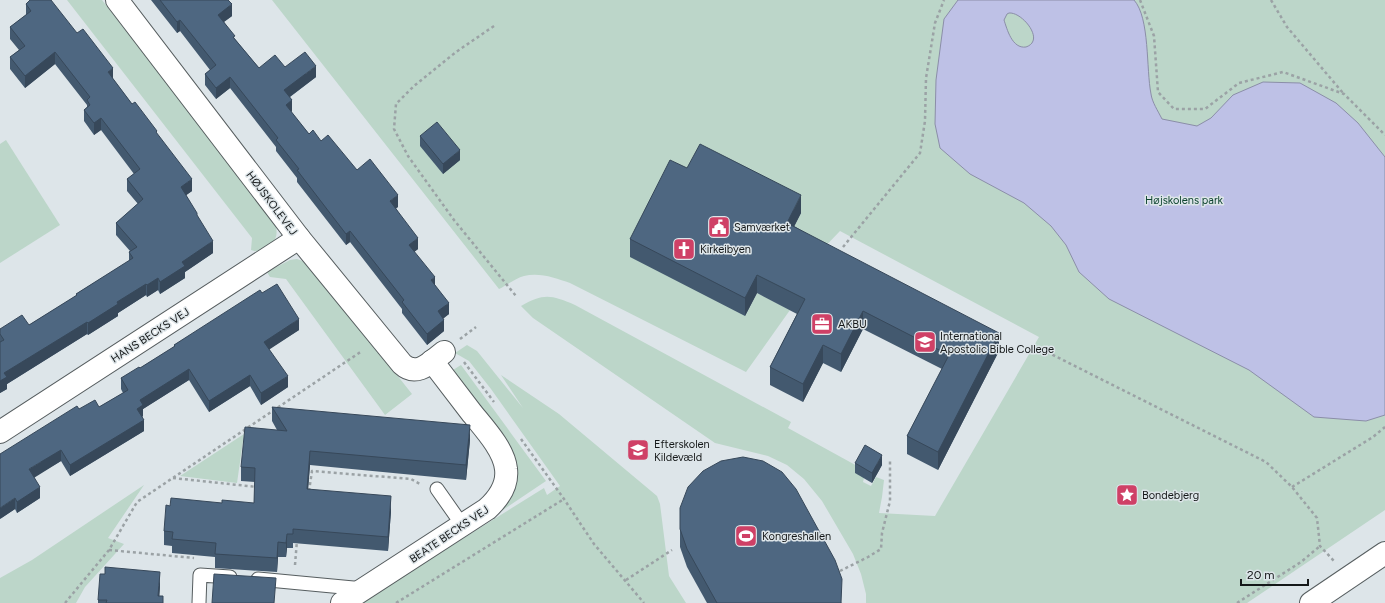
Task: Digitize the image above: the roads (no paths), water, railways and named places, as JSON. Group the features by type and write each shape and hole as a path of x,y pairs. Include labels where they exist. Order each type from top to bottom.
{"street":[{"name":"HØJSKOLEVEJ","path":"117,0 299,238 381,339 407,368 418,370 438,356"},
{"name":"HANS BECKS VEJ","path":"0,432 299,238"},
{"name":"BEATE BECKS VEJ","path":"342,603 366,589 488,509 502,491 506,469 498,447 438,356"},
{"path":"1312,603 1385,553"}],"lane":[{"path":"438,489 463,526"},
{"path":"199,603 200,575 366,589"}],"water":[{"path":"958,0 1134,0 1143,19 1147,44 1149,84 1152,97 1162,119 1197,126 1211,118 1233,95 1263,82 1300,83 1336,103 1358,123 1385,157 1385,415 1366,421 1314,417 1249,370 1109,299 1079,272 1066,245 1051,226 1024,203 970,174 940,148 935,124 936,80 944,19","holes":["1007,14 1013,14 1022,19 1030,27 1034,37 1031,44 1027,47 1017,45 1011,38 1004,20"]}],"place":[{"name":"Samværket","path":"719,227"},
{"name":"Kirkeibyen","path":"684,249"},
{"name":"AKBU","path":"822,324"},
{"name":"International Apostolic Bible College","path":"925,342"},
{"name":"Efterskolen Kildevæld","path":"638,450"},
{"name":"Bondebjerg","path":"1127,495"},
{"name":"Kongreshallen","path":"746,536"}],"park label":[{"name":"Højskolens park","path":"1184,200"}]}
